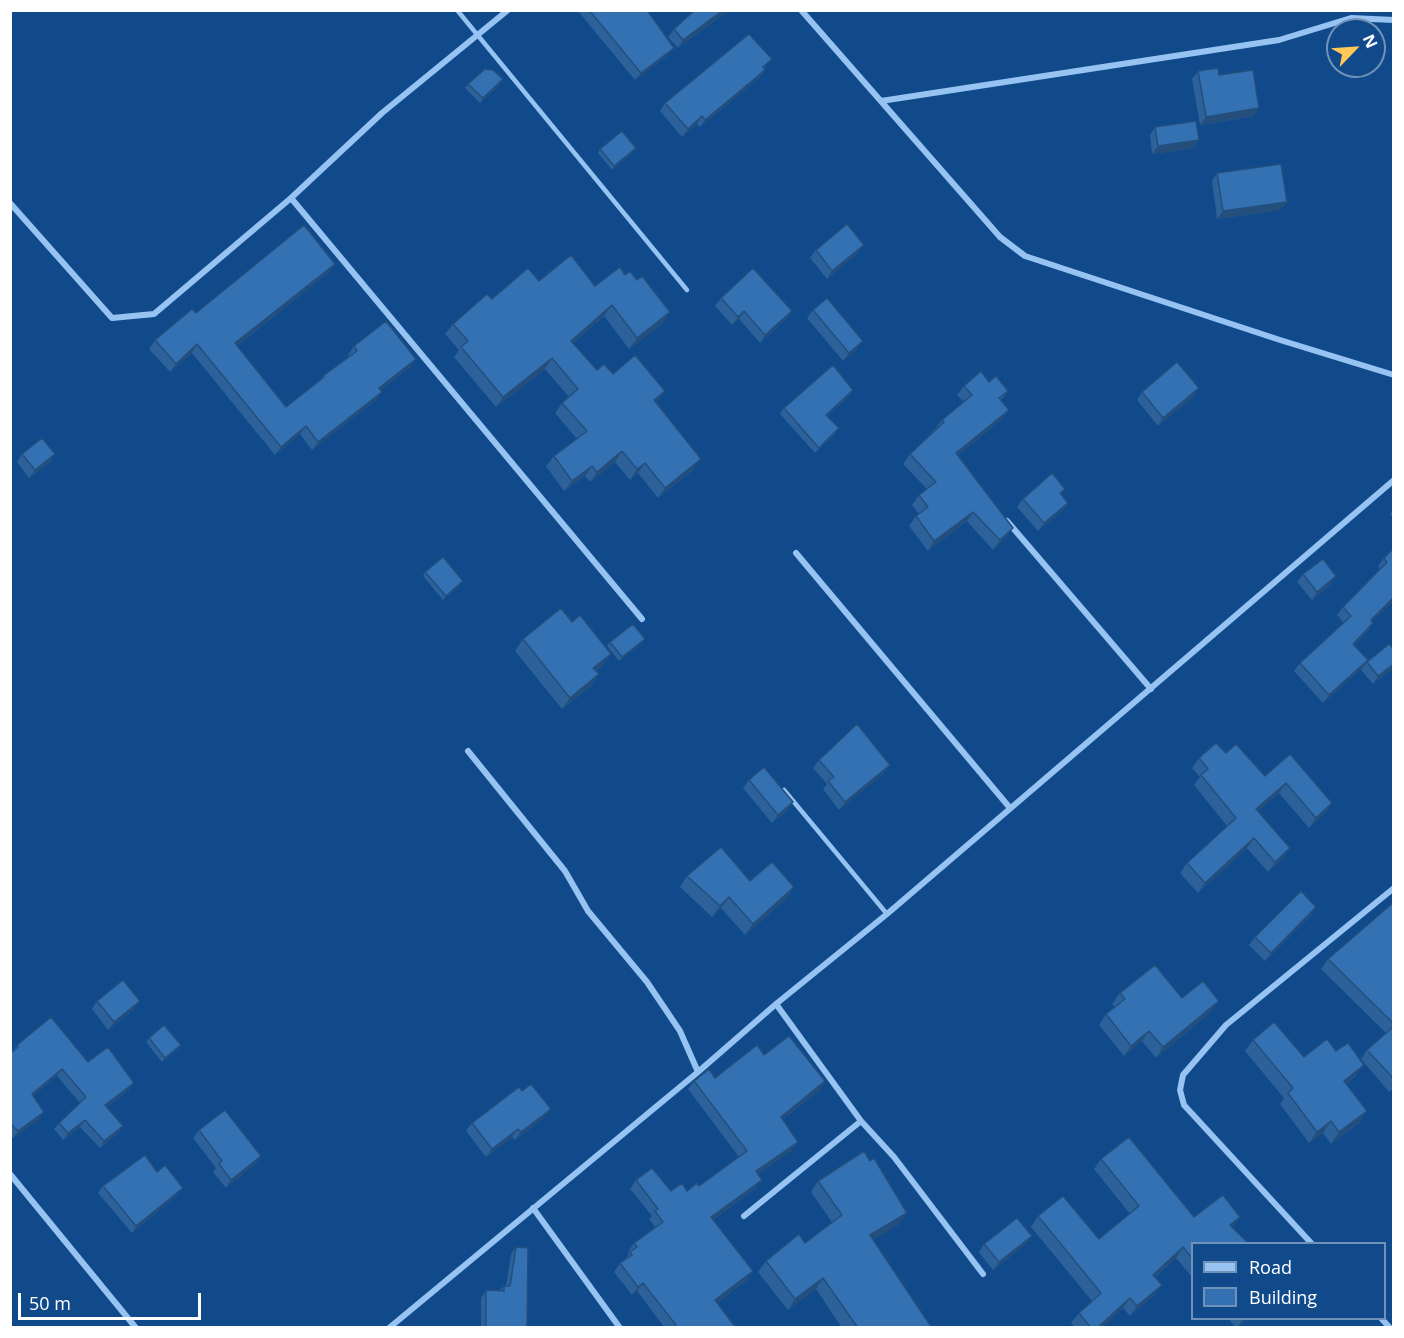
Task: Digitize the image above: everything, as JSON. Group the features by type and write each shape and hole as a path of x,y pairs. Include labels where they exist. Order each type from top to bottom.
{"street":[{"path":"10,202 112,318 154,315 291,198 382,113 508,10"},
{"path":"801,10 1000,237 1025,256 1394,375"},
{"path":"881,101 1279,40 1351,18 1394,20"},
{"path":"291,198 642,619"},
{"path":"389,1328 698,1072 776,1004 887,915 1394,480"},
{"path":"1005,519 1151,689"},
{"path":"796,553 1010,808"},
{"path":"468,751 565,870 588,911 647,982 680,1031 698,1072"},
{"path":"1310,1242 1184,1105 1180,1090 1183,1075 1226,1025 1394,888"},
{"path":"776,1004 861,1121 894,1157 983,1274"},
{"path":"744,1216 861,1121"},
{"path":"10,1174 136,1328"},
{"path":"532,1208 620,1328"}],"lane":[{"path":"457,10 687,290"},
{"path":"784,790 887,915"}],"building":[{"path":"589,10 647,10 674,48 641,73"},
{"path":"695,10 723,10 683,40 674,29"},
{"path":"749,34 772,59 763,67 765,70 705,120 702,116 688,129 665,103"},
{"path":"1218,68 1219,75 1253,70 1259,108 1206,117 1198,71"},
{"path":"485,69 493,70 503,79 483,98 468,84"},
{"path":"1196,121 1199,140 1158,146 1155,127"},
{"path":"622,131 636,148 614,166 600,149"},
{"path":"1281,164 1287,202 1223,211 1217,173"},
{"path":"847,224 864,245 832,271 816,250"},
{"path":"304,225 335,264 235,343 286,407 357,351 354,346 386,321 416,359 379,388 382,392 318,442 306,426 281,447 197,344 176,364 155,340 192,309 196,313"},
{"path":"571,255 595,286 620,267 625,275 630,271 637,280 642,276 670,312 637,338 612,305 571,341 597,370 604,364 613,374 635,355 665,391 654,400 701,459 665,488 645,463 637,469 622,451 597,472 592,466 572,481 554,456 587,431 562,403 578,389 552,358 503,397 461,347 468,341 453,324 487,294 492,299 528,268 539,281"},
{"path":"753,268 792,311 765,335 744,311 738,317 721,298"},
{"path":"827,298 863,341 849,353 813,310"},
{"path":"1177,362 1199,388 1163,418 1142,392"},
{"path":"833,365 853,390 826,415 839,428 819,448 784,408"},
{"path":"981,371 989,382 996,376 1008,391 999,398 1009,410 956,453 1013,528 1000,540 973,512 934,541 916,516 928,507 919,495 936,482 910,454 944,422 942,420 972,395 964,386"},
{"path":"42,438 55,454 35,470 22,454"},
{"path":"1052,473 1065,489 1060,493 1068,503 1044,523 1023,499"},
{"path":"1394,548 1394,597 1371,620 1373,623 1353,644 1368,660 1329,695 1300,663 1351,616 1343,607 1387,562 1384,558"},
{"path":"443,557 463,581 446,596 425,572"},
{"path":"1323,559 1336,576 1317,592 1303,574"},
{"path":"561,608 572,622 580,615 611,654 593,668 599,674 570,698 523,639"},
{"path":"633,624 645,639 622,657 610,642"},
{"path":"1389,644 1394,649 1394,664 1378,676 1367,662"},
{"path":"857,724 890,765 845,802 828,781 834,777 819,760"},
{"path":"1216,743 1226,753 1236,744 1265,776 1290,754 1332,803 1316,818 1286,783 1256,809 1290,848 1275,862 1254,838 1205,883 1187,863 1236,818 1201,775 1208,769 1199,758"},
{"path":"764,767 793,802 778,815 749,780"},
{"path":"721,847 750,881 772,862 794,887 753,924 729,897 720,906 687,876"},
{"path":"1301,891 1316,907 1271,953 1255,937"},
{"path":"1394,902 1394,1024 1328,959"},
{"path":"1155,965 1182,998 1203,981 1219,1001 1163,1047 1149,1031 1131,1046 1106,1014 1125,999 1120,993"},
{"path":"123,980 140,1001 114,1022 97,1001"},
{"path":"51,1017 88,1062 108,1047 134,1083 105,1105 123,1126 104,1141 85,1120 68,1133 59,1123 86,1097 62,1069 32,1094 44,1112 18,1131 10,1123 10,1054 18,1047 17,1045"},
{"path":"1274,1022 1304,1057 1327,1039 1336,1051 1348,1043 1364,1065 1344,1081 1367,1111 1339,1132 1331,1121 1317,1132 1288,1093 1293,1088 1253,1040"},
{"path":"164,1025 181,1045 165,1058 149,1038"},
{"path":"1394,1026 1394,1079 1367,1050"},
{"path":"789,1036 825,1081 781,1117 798,1142 756,1171 762,1180 711,1217 753,1271 715,1300 736,1328 673,1328 676,1325 643,1283 638,1287 620,1263 632,1255 630,1252 637,1247 634,1243 663,1222 655,1211 658,1209 636,1180 652,1168 671,1191 682,1183 687,1191 697,1183 699,1186 747,1151 694,1081 709,1069 715,1078 757,1045 764,1055"},
{"path":"531,1084 551,1109 521,1132 518,1129 492,1149 472,1123 519,1087 522,1091"},
{"path":"225,1110 261,1156 231,1180 219,1164 222,1161 199,1130"},
{"path":"1129,1137 1194,1217 1223,1195 1240,1217 1230,1225 1247,1242 1191,1242 1191,1257 1183,1247 1153,1275 1162,1285 1137,1306 1130,1298 1097,1328 1091,1328 1079,1313 1101,1293 1038,1216 1063,1196 1099,1239 1139,1206 1101,1159"},
{"path":"864,1151 870,1161 874,1158 907,1213 870,1235 932,1328 858,1328 823,1278 795,1299 766,1261 799,1234 805,1243 842,1215 818,1181"},
{"path":"145,1155 157,1172 165,1165 183,1188 136,1226 103,1186"},
{"path":"1017,1218 1032,1236 999,1262 984,1244"},
{"path":"516,1247 528,1248 527,1328 486,1328 486,1290 504,1291 504,1286 510,1286"}]}
